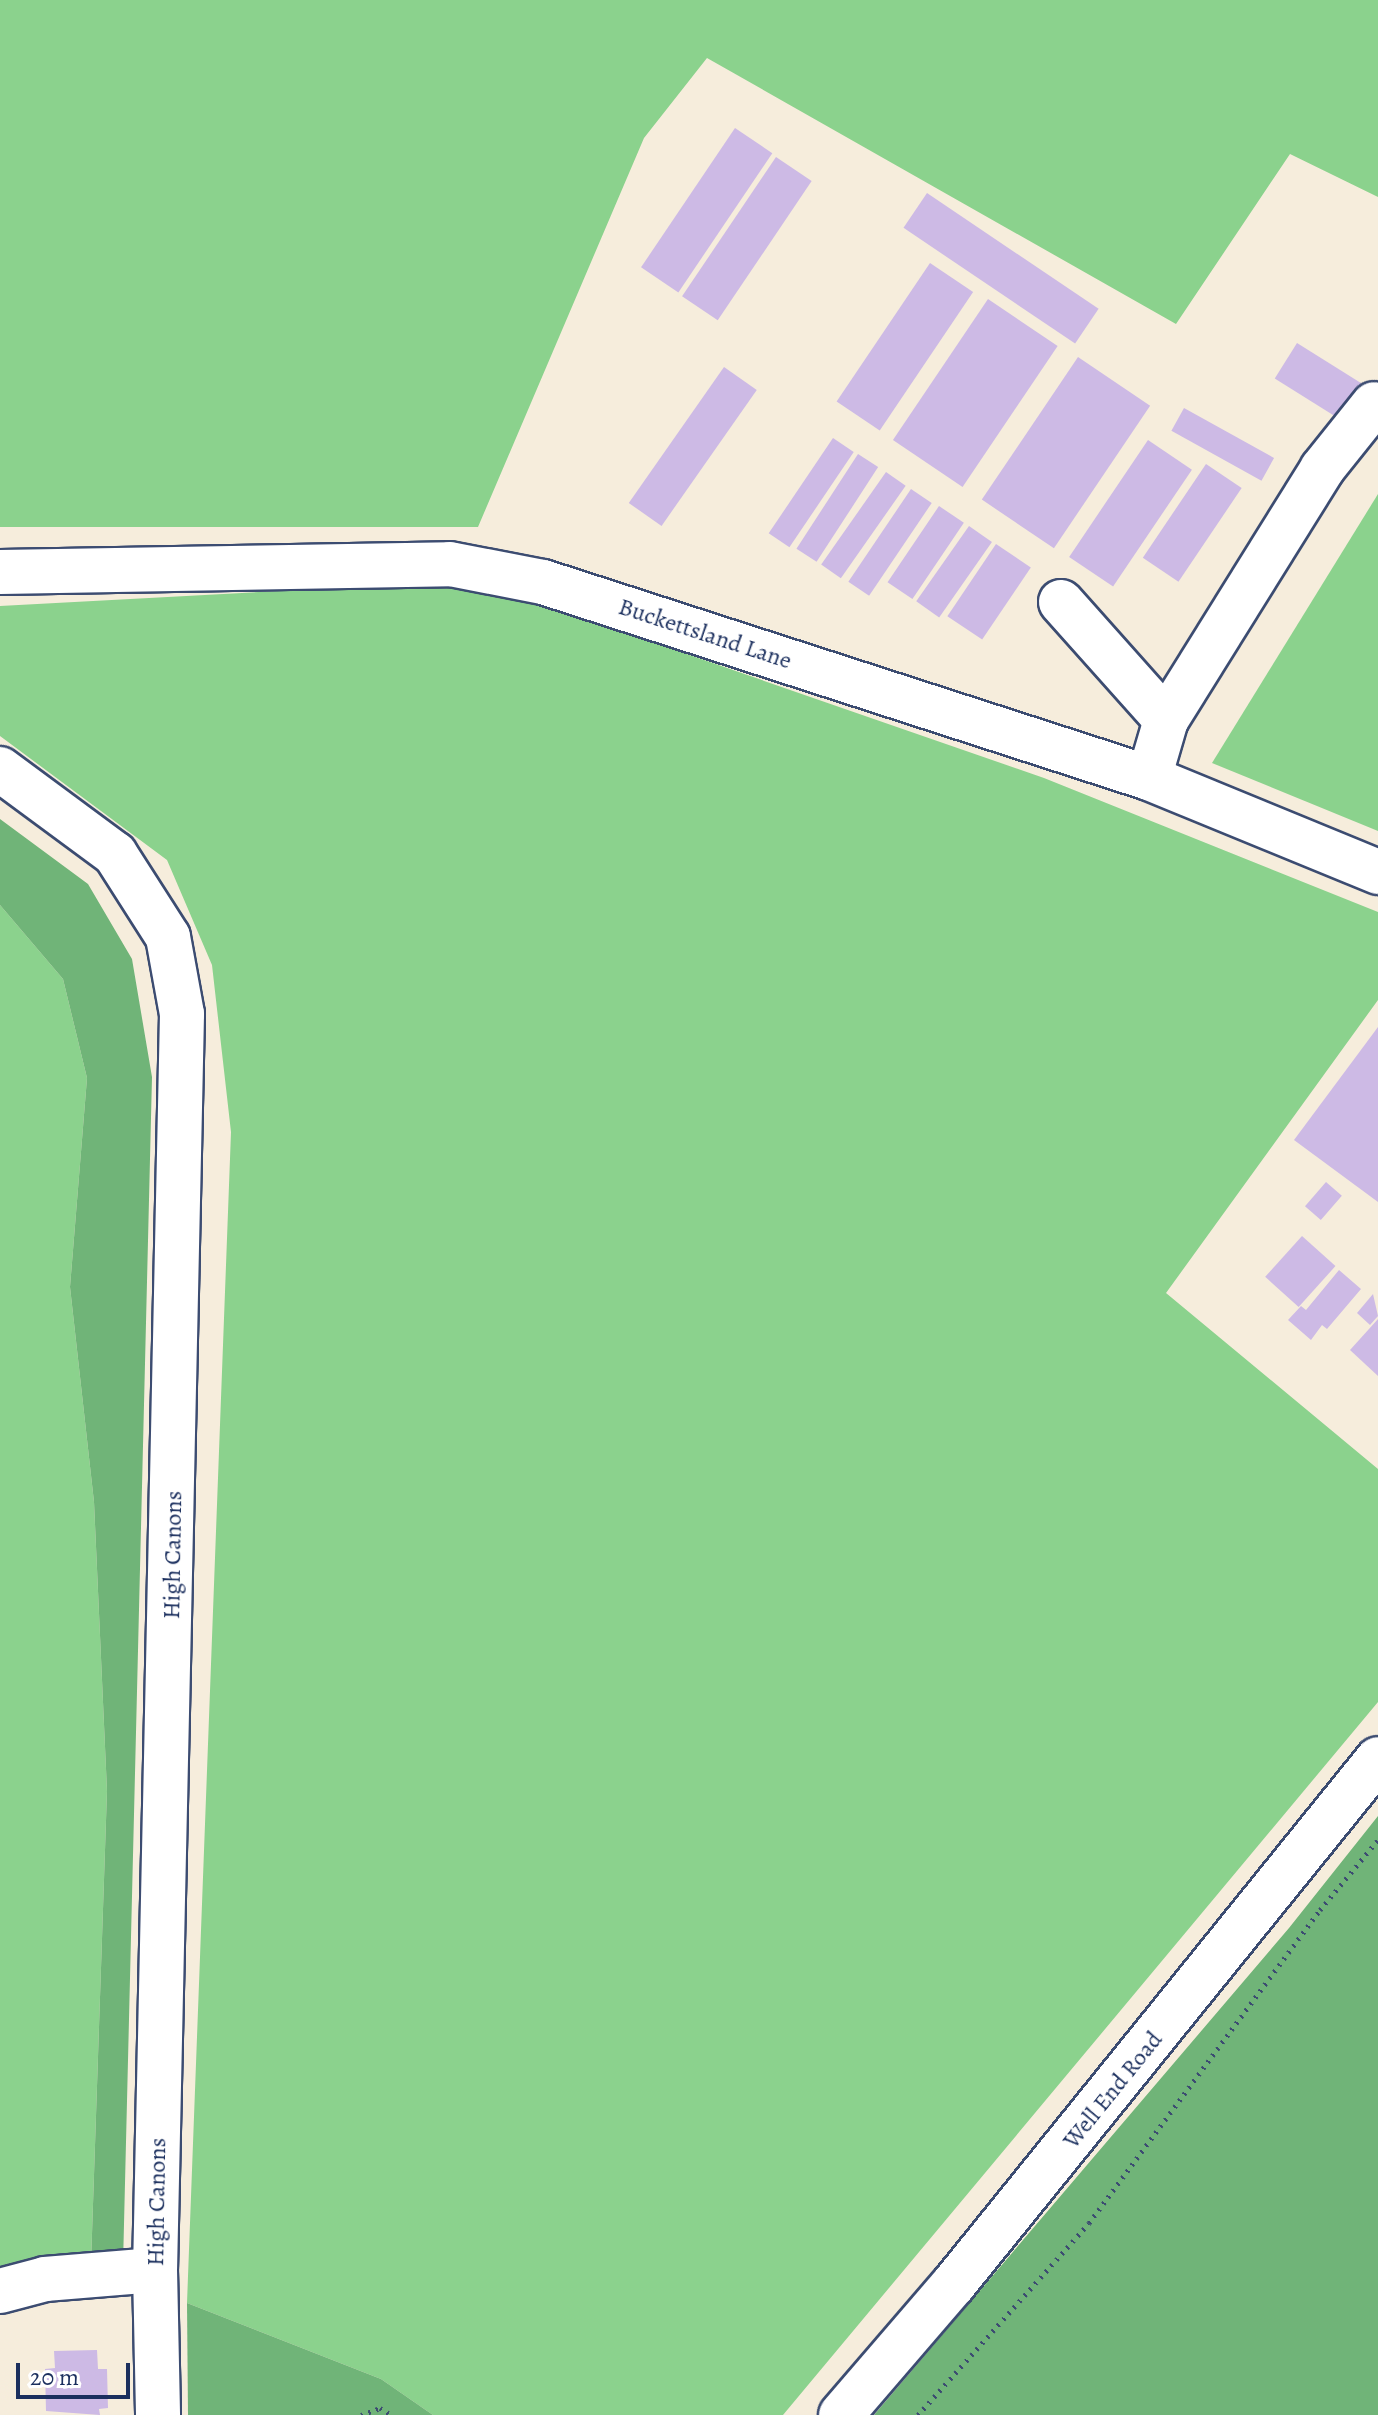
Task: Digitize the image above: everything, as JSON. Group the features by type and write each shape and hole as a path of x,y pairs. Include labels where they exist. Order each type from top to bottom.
{"street":[{"path":"1149,778 1166,720 1322,469 1374,404"},
{"name":"Buckettsland Lane","path":"0,572 450,564 543,582 1149,778 1378,872"},
{"path":"1061,602 1166,720"},
{"name":"High Canons","path":"0,769 115,854 168,937 182,1014 155,2270 158,2415"},
{"name":"Well End Road","path":"841,2415 973,2262 1378,1759"},
{"path":"0,2291 45,2279 155,2270"}],"path":[{"path":"918,2415 1089,2223 1320,1910 1378,1840"},
{"path":"361,2415 380,2408 391,2415"}],"green space":[{"path":"0,0 1378,0 1378,197 1290,154 1176,324 707,58 644,138 478,527 0,527"},
{"path":"1378,494 1378,831 1212,763"},
{"path":"427,583 531,600 1044,778 1378,912 1378,1000 1166,1293 1378,1469 1378,1702 783,2415 433,2415 381,2379 187,2303 231,1132 212,965 167,860 0,736 0,606"},
{"path":"0,819 88,884 132,959 152,1077 123,2265 91,2263 107,1791 94,1502 70,1287 87,1078 63,979 0,905"},
{"path":"0,905 63,979 87,1078 70,1287 94,1502 107,1791 91,2263 0,2275"},
{"path":"1378,1816 1378,2415 874,2415 1289,1928"},
{"path":"187,2303 381,2379 433,2415 188,2415"}],"building":[{"path":"735,128 772,153 678,292 641,267"},
{"path":"776,157 812,181 718,320 682,296"},
{"path":"927,193 1099,309 1075,344 904,228"},
{"path":"930,263 973,292 880,431 837,401"},
{"path":"988,299 1058,346 963,487 893,440"},
{"path":"1297,343 1372,390 1350,426 1275,379"},
{"path":"1078,357 1150,406 1054,548 982,500"},
{"path":"724,367 757,390 662,526 629,503"},
{"path":"1184,408 1274,458 1261,481 1171,431"},
{"path":"833,438 854,452 789,547 769,533"},
{"path":"1148,440 1192,470 1113,587 1069,557"},
{"path":"858,454 878,467 817,562 796,549"},
{"path":"1206,464 1242,488 1178,582 1143,558"},
{"path":"886,472 906,486 841,578 821,565"},
{"path":"911,489 932,503 869,596 848,582"},
{"path":"939,506 964,523 912,599 888,582"},
{"path":"969,526 992,542 939,617 916,601"},
{"path":"996,544 1031,567 982,640 947,616"},
{"path":"1378,1027 1378,1202 1294,1140"},
{"path":"1326,1182 1342,1196 1321,1220 1305,1206"},
{"path":"1302,1236 1335,1266 1299,1307 1265,1277"},
{"path":"1339,1270 1361,1289 1327,1329 1322,1325 1311,1340 1288,1320 1301,1306 1306,1310"},
{"path":"1373,1294 1378,1316 1370,1325 1357,1313"},
{"path":"1378,1319 1378,1376 1350,1350"},
{"path":"97,2350 98,2369 107,2369 108,2408 99,2409 100,2415 46,2411 45,2369 55,2368 54,2351"}]}
